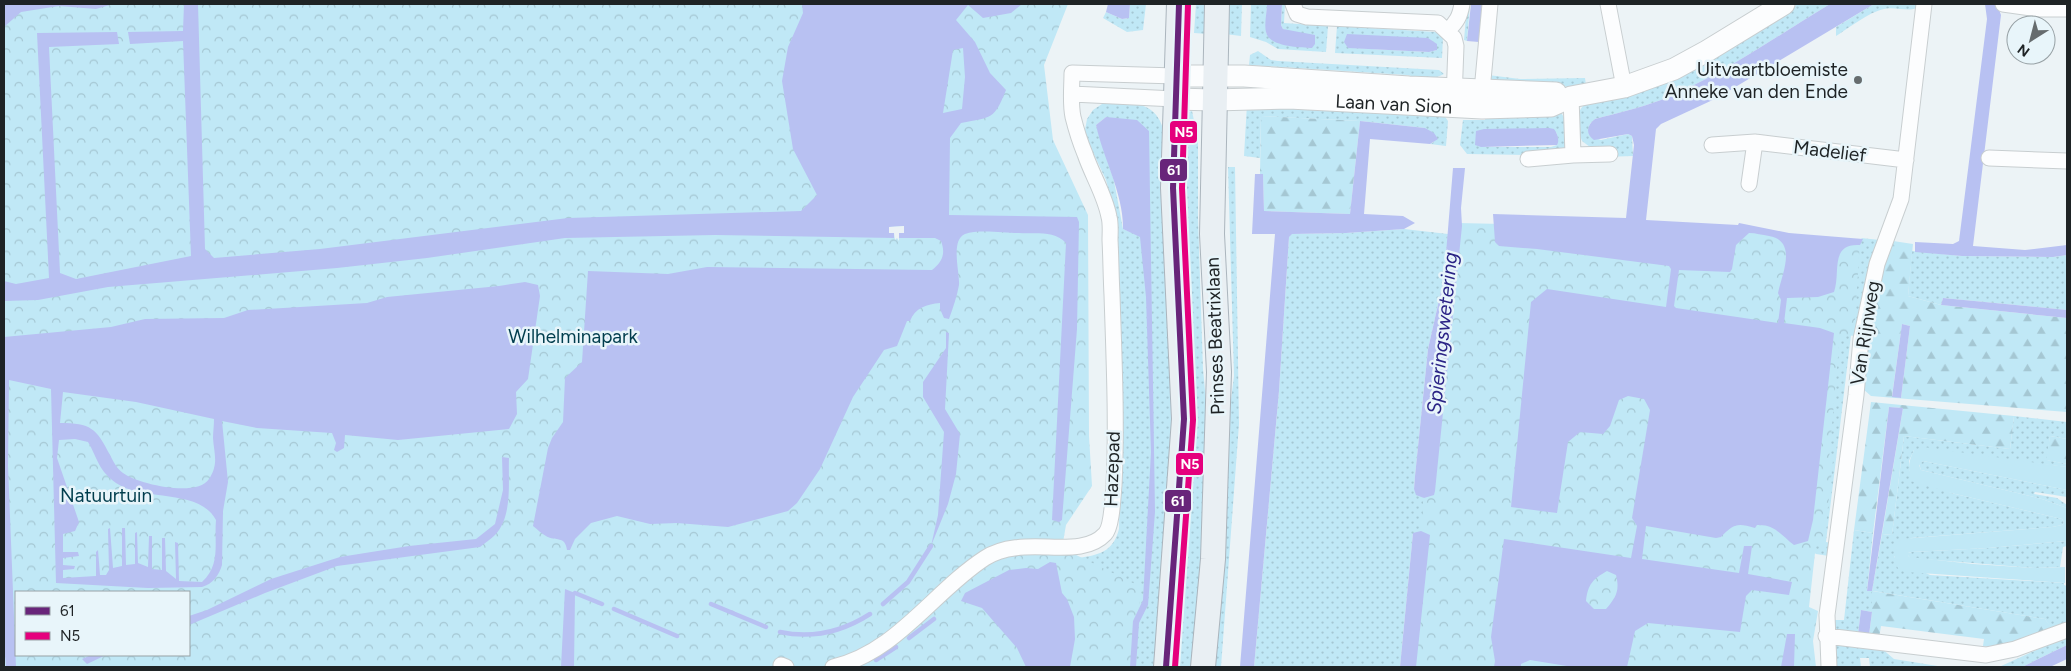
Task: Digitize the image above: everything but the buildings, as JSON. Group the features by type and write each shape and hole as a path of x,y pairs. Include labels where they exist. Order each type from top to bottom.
{"main road":[{"name":"Prinses Beatrixlaan","path":"1166,667 1184,419 1173,188 1179,4"},
{"name":"Prinses Beatrixlaan","path":"1203,667 1213,559 1219,372 1212,234 1218,4"}],"street":[{"path":"1294,4 1297,14 1307,17 1438,23 1448,30 1454,38 1456,46 1454,98"},
{"path":"1448,30 1455,24 1460,15 1462,4"},
{"path":"1483,80 1490,4"},
{"path":"1608,4 1624,87"},
{"name":"Laan van Sion","path":"1175,87 1215,75 1454,98 1490,108 1551,106 1571,97 1624,87 1674,69 1784,4"},
{"name":"Van Rijnweg","path":"1829,667 1826,636 1827,615 1866,311 1877,264 1901,199 1924,4"},
{"path":"2003,4 2038,9 2067,9"},
{"name":"Hazepad","path":"833,667 871,652 895,635 965,571 992,554 1014,547 1080,548 1095,543 1107,533 1110,526 1114,485 1114,358 1109,217 1072,115 1072,74 1175,87"},
{"name":"Laan van Sion","path":"1175,87 1214,100 1454,98 1483,80 1571,97"},
{"path":"1072,94 1175,87"},
{"path":"1571,97 1573,155"},
{"path":"1749,184 1755,142"},
{"name":"Madelief","path":"1712,145 1755,142 1906,160"},
{"path":"1528,158 1610,154"},
{"path":"1989,158 2067,160"},
{"path":"1826,636 1986,655 2015,650 2067,630"}],"green space":[{"name":"Wilhelminapark","path":"4,4 1068,4 1044,65 1053,140 1088,215 1089,436 1092,486 1066,525 1062,548 1141,587 1133,667 4,667"},
{"path":"1130,4 1146,4 1143,30 1127,32 1103,18 1106,12 1122,19 1129,18"},
{"path":"1196,4 1210,4 1208,34 1194,33"},
{"path":"1226,4 1242,4 1241,36 1225,34"},
{"path":"1251,4 1267,4 1266,33 1279,43 1312,48 1283,29 1281,25 1282,4 1285,4 1284,23 1328,26 1326,52 1278,49 1266,42 1250,37"},
{"path":"1467,4 1470,4 1467,41 1464,40"},
{"path":"1798,4 1830,4 1705,80 1661,100 1595,119 1590,124 1590,136 1601,140 1628,134 1632,136 1633,156 1603,157 1604,146 1590,147 1582,141 1578,127 1578,117 1584,105 1716,54"},
{"path":"1874,4 1919,4 1919,7 1915,9 1888,8 1878,11 1836,36 1836,27"},
{"path":"1337,26 1435,32 1443,37 1442,58 1335,53","holes":["1352,48 1437,50 1428,52"]},
{"path":"1258,51 1271,60 1278,61 1439,70 1444,74 1435,78 1426,78 1407,75 1249,65 1250,55"},
{"path":"1488,75 1520,79 1585,78 1586,85 1549,88 1487,86"},
{"path":"1125,103 1141,105 1147,108 1160,121 1165,136 1172,396 1172,471 1159,622 1153,667 1119,667 1078,558 1099,554 1104,551 1113,543 1119,529 1122,363 1116,219 1106,180 1089,144 1085,130 1087,119 1093,110 1102,104","holes":["1106,117 1140,236 1123,229 1114,181 1096,125"]},
{"path":"1247,104 1443,114 1448,121 1446,146 1430,144 1434,142 1425,128 1360,121 1261,116 1260,158 1244,156"},
{"path":"1192,111 1198,140 1198,218 1203,369 1211,456 1194,667 1173,667 1184,121 1189,112"},
{"path":"1486,112 1560,112 1567,125 1567,145 1565,149 1528,155 1467,154 1460,145 1463,120 1485,120","holes":["1556,132 1557,145 1551,147 1481,147"]},
{"path":"1261,116 1360,121 1350,214 1264,211 1263,175 1260,174"},
{"path":"1228,167 1235,167 1239,424 1221,667 1210,667 1227,431 1234,376"},
{"path":"1458,223 1743,229 1860,241 1854,336 1840,334 1829,459 1833,460 1824,544 1816,544 1809,607 1818,611 1813,641 1816,667 1406,667 1439,348"},
{"path":"1404,229 1448,234 1444,278 1428,349 1414,489 1424,498 1430,535 1413,533 1400,667 1254,667 1279,391 1289,237 1291,234"},
{"path":"1861,238 1880,240 1856,335 1851,335 1826,542 1831,543 1829,556 1816,554 1801,543 1787,298"},
{"path":"1893,241 1913,244 1908,296 1941,305 2067,318 2067,412 1871,396 1863,389 1872,314 1886,258","holes":["1902,324 1910,326 1901,398 1892,396"]},
{"path":"1912,251 1962,256 2053,257 2067,255 2067,310 1943,298 1941,305 1908,296"},
{"path":"1871,402 2014,416 2010,449 1904,436 1892,535 1882,534 1903,408 1889,407 1873,533 1854,530"},
{"path":"2014,416 2067,422 2067,439 2050,436 2047,460 2067,464 2067,467 1914,450 1909,461 1909,471 1951,493 2062,519 2064,522 2062,525 1911,538 1894,557 1930,575 2064,583 2067,586 2067,627 2051,628 2045,619 1873,591 1872,612 1861,610 1858,634 1840,632 1834,627 1835,620 1844,620 1854,530 1873,533 1867,591 1872,591 1882,534 1892,535 1904,436 2010,449"},
{"path":"2050,436 2067,439 2067,464 2046,460"},
{"path":"1923,447 2067,467 2067,490 1923,461 1919,465 1921,470 2042,499 2067,508 2067,541 1912,552 1908,553 1909,557 2035,568 2065,567 2065,583 1899,570 1894,554 1901,539 2052,527 2062,525 2064,522 2062,519 1951,493 1911,481 1909,469 1911,458 1914,450"},
{"path":"1923,461 2067,490 2067,497 2035,492 2034,494 2057,498 2067,505 2067,508 2042,499 1921,470 1919,464"},
{"path":"2067,541 2067,546 2063,547 2060,567 2035,568 1910,558 1908,555 1908,553 1912,552"},
{"path":"1872,591 2045,619 2052,628 2027,639 2001,647 1983,646 1984,639 1881,626 1879,638 1869,635"},
{"path":"2067,636 2067,645 2022,667 1999,667"},
{"path":"1840,642 1881,648 1894,659 1944,667 1870,667 1869,658 1860,658 1861,667 1837,667 1834,648"}],"water":[{"path":"4,4 113,4 96,9 59,6 21,12 4,27"},
{"path":"184,4 198,4 205,249 214,258 320,249 568,218 801,211 817,195 793,149 782,81 788,47 803,13 802,4 1022,4 1011,13 983,18 968,5 956,20 975,42 990,73 1006,90 995,112 986,118 961,123 950,138 949,215 1077,217 1079,222 1077,329 1062,520 1059,522 1052,520 1066,243 1050,234 984,231 965,234 960,237 957,250 959,285 949,319 944,318 940,309 940,303 922,307 910,321 907,321 897,346 884,350 853,397 820,469 797,503 788,511 728,527 677,523 650,524 617,516 591,523 575,539 570,550 567,550 564,542 546,536 533,526 548,448 552,438 563,422 565,378 582,362 588,271 668,274 707,267 932,270 938,264 943,254 941,241 935,238 899,238 899,233 904,233 904,226 889,227 889,233 894,233 894,238 715,235 565,238 427,258 337,268 108,287 38,300 4,301 4,281 16,284 49,278 37,33 117,32 119,44 49,47 60,273 76,279 191,256 183,41 130,44 128,32 183,31","holes":["963,48 965,77 962,109 943,113 953,50"]},
{"path":"1108,4 1130,4 1129,18 1122,19 1106,12"},
{"path":"1267,4 1282,4 1281,25 1283,29 1315,35 1315,44 1312,48 1286,45 1273,41 1268,37 1265,25"},
{"path":"1471,4 1482,4 1479,42 1467,41"},
{"path":"1830,4 1874,4 1717,98 1661,124 1656,129 1646,220 1738,225 1739,223 1789,233 1863,239 1860,245 1850,246 1840,254 1834,292 1818,297 1787,298 1784,323 1820,328 1834,333 1813,520 1808,541 1794,545 1778,531 1763,525 1757,525 1755,528 1736,525 1721,537 1716,538 1646,526 1642,559 1739,573 1744,546 1752,546 1748,574 1792,582 1789,595 1752,590 1746,596 1740,632 1648,623 1635,631 1627,667 1573,667 1530,660 1521,664 1521,667 1494,667 1495,661 1491,637 1504,539 1631,558 1637,526 1632,518 1650,410 1644,399 1628,396 1619,400 1610,426 1603,434 1580,432 1568,442 1557,513 1511,507 1531,302 1547,289 1666,307 1671,269 1669,266 1499,246 1495,242 1493,214 1626,218 1634,145 1632,136 1628,134 1594,140 1588,132 1592,121 1653,103 1705,80","holes":["1749,233 1778,239 1786,251 1785,268 1778,293 1781,300 1778,323 1676,308 1674,306 1679,270 1730,272 1736,245","1607,571 1616,575 1618,585 1616,594 1606,609 1594,609 1586,601 1588,590 1595,580"]},
{"path":"1985,4 1997,4 2001,15 1973,246 2025,250 2067,245 2067,255 2053,257 1962,256 1915,252 1915,242 1953,244 1959,241 1987,19"},
{"path":"1347,34 1428,38 1437,44 1437,50 1429,52 1348,48 1344,42"},
{"path":"1106,117 1137,120 1149,131 1155,512 1148,605 1139,623 1136,667 1130,667 1133,621 1143,600 1151,452 1146,297 1140,237 1123,229 1117,190 1096,125"},
{"path":"1360,121 1425,128 1434,133 1438,139 1430,144 1370,139 1364,214 1403,216 1415,223 1404,229 1292,234 1289,237 1279,391 1254,667 1240,667 1275,234 1252,234 1255,174 1263,174 1264,211 1350,214"},
{"path":"1484,129 1554,129 1556,132 1557,145 1481,147 1475,145 1476,131"},
{"name":"Spieringswetering","path":"1453,168 1465,168 1461,208 1462,226 1435,491 1434,495 1424,498 1416,495 1414,489 1415,476 1428,349 1444,278"},
{"path":"525,282 538,285 540,296 528,379 516,392 517,414 509,429 398,440 345,435 344,448 337,452 334,450 336,443 332,433 257,428 222,421 228,482 223,511 222,565 215,579 202,587 148,588 56,583 51,389 9,380 8,466 16,667 6,667 4,643 4,337 111,327 145,319 224,318 248,310 367,303 387,297","holes":["63,392 136,402 214,419 215,464 209,479 202,485 193,488 167,487 141,481 123,473 115,465 101,439 91,429 79,424 60,423","75,439 88,442 102,469 116,483 128,489 184,499 197,503 208,510 216,520 215,553 212,568 202,582 179,581 178,543 175,542 176,579 166,571 165,538 162,538 162,570 152,569 152,536 149,536 148,567 138,563 137,532 135,533 135,564 126,565 125,528 122,528 122,566 113,568 110,528 108,529 109,570 106,575 100,575 98,550 96,552 96,576 63,578 63,570 74,569 75,566 63,565 63,558 79,556 78,552 63,552 63,534 75,531 79,522 57,458 59,440"]},
{"path":"1943,298 2067,310 2067,318 1941,305"},
{"path":"1902,324 1910,326 1901,398 1892,397"},
{"path":"946,332 949,333 945,409 960,434 956,474 948,504 931,546 938,515 944,432 923,397 923,382 946,348"},
{"path":"1889,407 1903,408 1872,591 1867,591"},
{"path":"502,457 509,458 509,488 505,518 495,535 480,547 337,566 265,593 190,625 190,616 207,610 271,579 340,557 409,546 476,539 495,524 503,490"},
{"path":"1421,531 1430,535 1416,667 1400,667 1413,533"},
{"path":"1050,562 1056,563 1062,593 1067,599 1074,617 1075,639 1070,667 1026,667 1017,648 982,608 961,601 965,593 1009,570 1038,569"},
{"path":"565,589 575,593 574,667 561,667"},
{"path":"1861,610 1872,612 1869,635 1858,634"},
{"path":"1787,634 1795,634 1794,667 1781,667"},
{"path":"2067,645 2067,659 2050,667 2022,667"},
{"path":"89,656 104,656 87,664 82,659"}],"pier":[{"path":"904,226 904,233 899,233 899,241 897,238 895,240 894,233 889,233 889,227"}],"waterway":[{"path":"883,604 908,582 931,546"},
{"path":"575,593 602,604"},
{"path":"711,604 766,627"},
{"path":"614,609 677,636"},
{"path":"780,632 804,635 827,632 849,625 870,614"},
{"path":"909,638 934,619"},
{"path":"876,660 896,647"}],"transit line":[{"name":"61","path":"1166,667 1184,419 1173,188 1179,4"},
{"name":"N5","path":"1175,667 1193,420 1182,188 1188,4"}],"place":[{"name":"Uitvaartbloemiste Anneke van den Ende","path":"1858,80"}],"park label":[{"name":"Natuurtuin","path":"106,495"}]}
